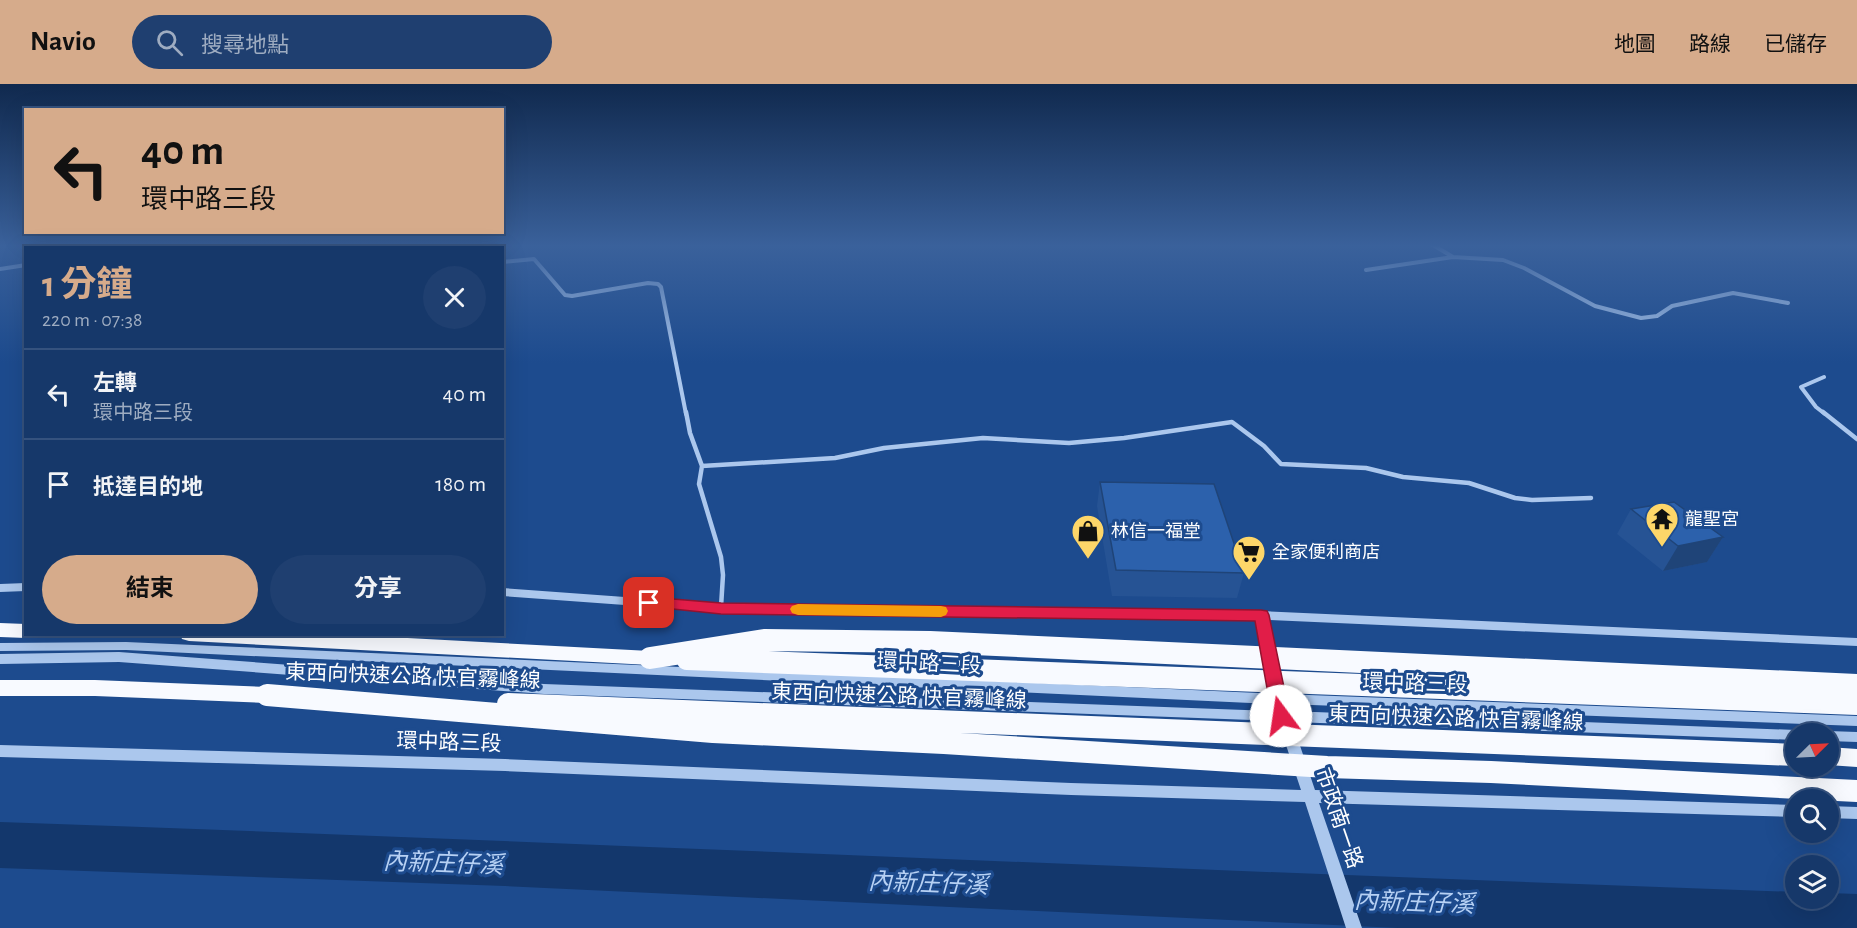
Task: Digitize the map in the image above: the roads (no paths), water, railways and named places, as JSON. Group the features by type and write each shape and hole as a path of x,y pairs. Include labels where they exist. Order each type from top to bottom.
{"highway":[{"path":"0,630 24,631"},
{"name":"東西向快速公路 快官霧峰線","path":"227,636 650,658 1857,704"},
{"path":"650,658 764,640 930,642 1857,685"},
{"name":"東西向快速公路 快官霧峰線","path":"0,688 96,688 1785,755"},
{"path":"267,695 737,733 1327,767 1491,772 1857,791"},
{"path":"1839,757 1857,758"}],"street":[{"path":"0,588 24,587"},
{"path":"504,592 721,608 1261,615 1857,642"},
{"name":"市政南一路","path":"1261,615 1281,716 1311,797 1354,928"},
{"name":"環中路三段","path":"0,647 126,646 1276,699 1857,721"},
{"name":"環中路三段","path":"0,658 119,657 544,689 1785,735"},
{"path":"1839,736 1857,737"},
{"name":"環中路三段","path":"0,751 505,765 1060,789 1785,811"},
{"path":"1839,812 1857,813"}],"lane":[{"path":"556,284 565,295 572,296 640,284"},
{"path":"658,284 661,287 690,433 702,466 699,484 721,557 723,575 721,608"},
{"path":"1555,284 1595,306 1641,318 1657,316 1672,306 1733,293 1788,303"},
{"path":"1824,377 1801,387 1816,407 1857,439"},
{"path":"702,466 835,458 884,448 983,438 1080,442 1232,422 1264,446 1281,464 1366,468 1403,477 1469,483 1515,498 1532,500 1591,498"}],"waterway":[{"name":"內新庄仔溪","path":"0,845 505,863 1241,897 1857,920"}],"place":[{"name":"龍聖宮","path":"1662,548"},
{"name":"林信一福堂","path":"1088,560"},
{"name":"全家便利商店","path":"1249,581"}]}
